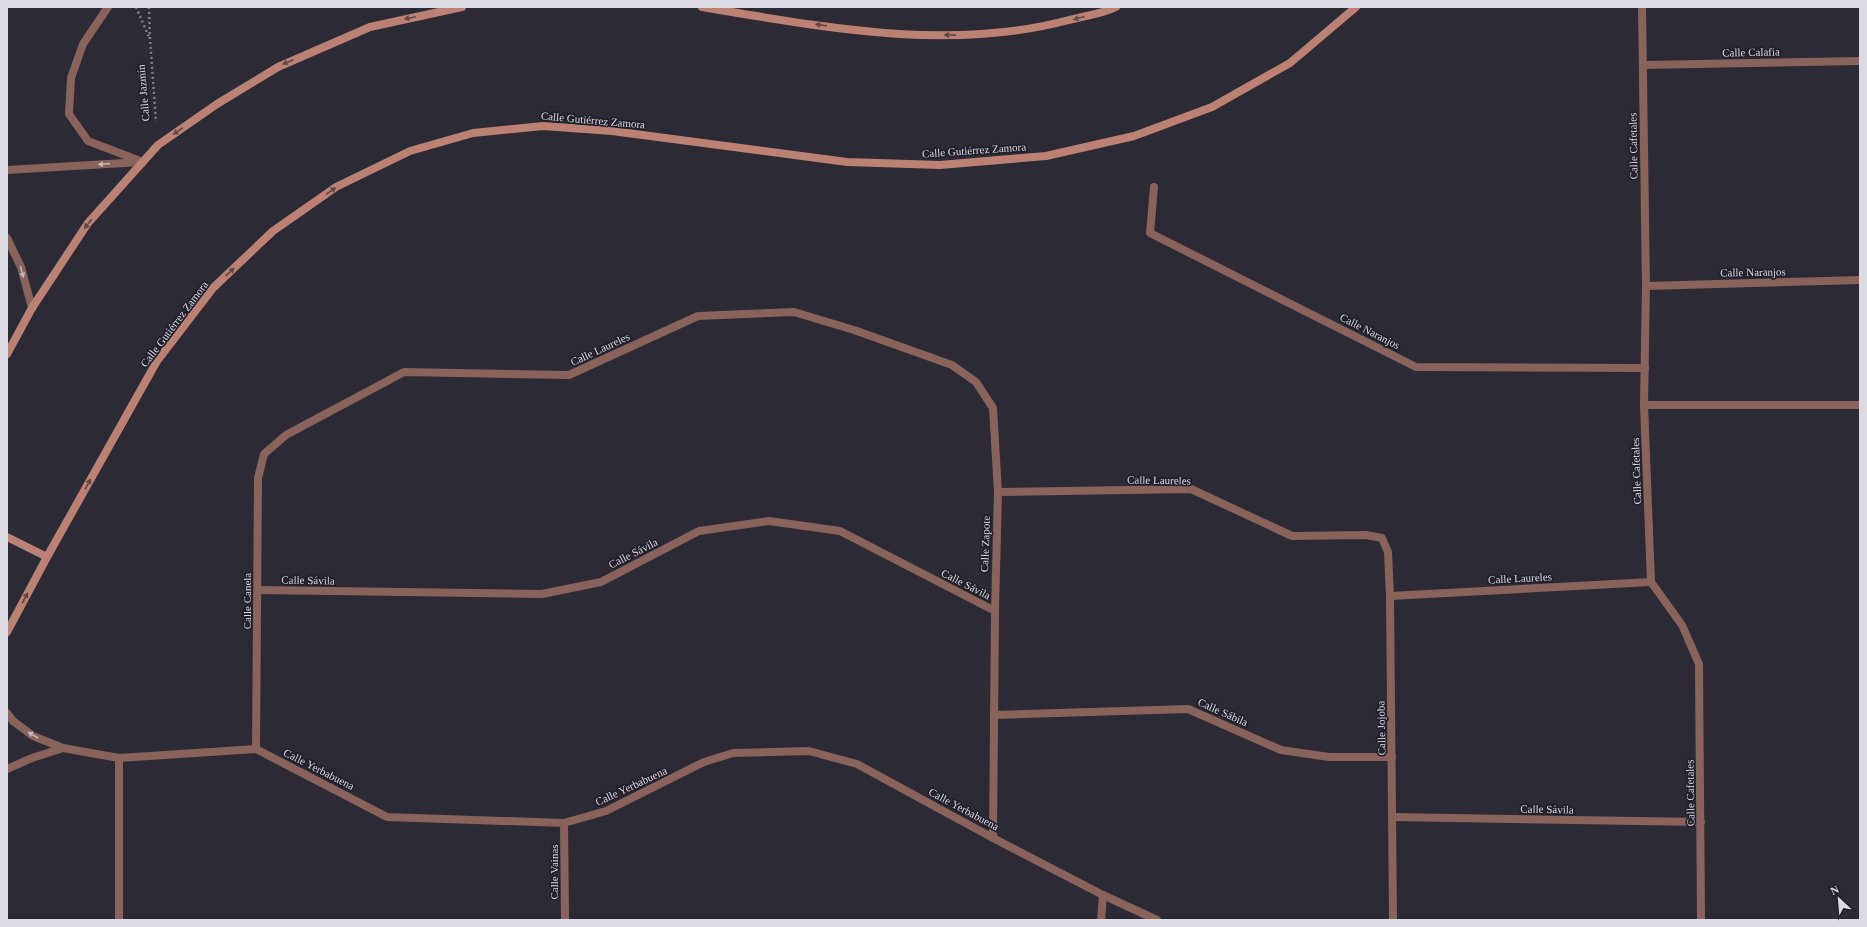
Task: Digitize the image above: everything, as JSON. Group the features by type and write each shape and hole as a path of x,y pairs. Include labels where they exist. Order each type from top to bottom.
{"main road":[{"path":"7,354 32,308 88,223 158,145 217,104 278,67 370,27 462,7"},
{"path":"707,7 878,33 957,36 1038,28 1116,7"},
{"name":"Calle Gutiérrez Zamora","path":"7,632 47,557 157,361 213,288 274,232 336,187 410,151 473,133 543,126 612,131 847,162 940,165 1046,156 1134,136 1212,107 1290,63 1356,7"},
{"path":"7,537 47,557"}],"street":[{"name":"Calle Cafetales","path":"1642,7 1646,286 1644,405 1651,582 1682,625 1699,664 1701,920"},
{"path":"106,8 83,44 71,78 70,114 88,141 143,162"},
{"name":"Calle Calafia","path":"1643,65 1860,61"},
{"path":"7,170 143,162"},
{"name":"Calle Naranjos","path":"1154,187 1150,233 1416,367 1645,368"},
{"path":"7,238 21,267 32,308"},
{"name":"Calle Naranjos","path":"1646,286 1860,280"},
{"name":"Calle Laureles","path":"264,454 286,435 404,372 569,375 698,316 794,312 854,330 952,364"},
{"name":"Calle Zapote","path":"952,364 976,382 993,408 998,492 994,611 994,838"},
{"path":"1644,405 1860,405"},
{"name":"Calle Canela","path":"256,749 258,478 264,454"},
{"name":"Calle Laureles","path":"998,492 1191,489 1292,536 1366,535 1382,538"},
{"name":"Calle Sávila","path":"258,590 542,594 601,582 699,531 769,521 840,532 994,611"},
{"name":"Calle Jojoba","path":"1382,538 1388,552 1390,596 1393,920"},
{"name":"Calle Laureles","path":"1390,596 1651,582"},
{"name":"Calle Sábila","path":"994,715 1188,709 1281,750 1329,757 1392,757"},
{"path":"7,713 13,721 33,736 63,748 119,758 256,749"},
{"path":"7,769 32,758 63,748"},
{"name":"Calle Yerbabuena","path":"256,749 387,817 564,823 606,811 704,762 734,753 809,751 857,764 1103,895 1157,920"},
{"path":"119,758 119,920"},
{"name":"Calle Sávila","path":"1392,817 1701,822"},
{"name":"Calle Vainas","path":"564,823 565,920"},
{"path":"1101,920 1103,895"}],"path":[{"name":"Calle Jazmín","path":"136,7 150,39"},
{"name":"Calle Jazmín","path":"149,7 158,145"}]}
